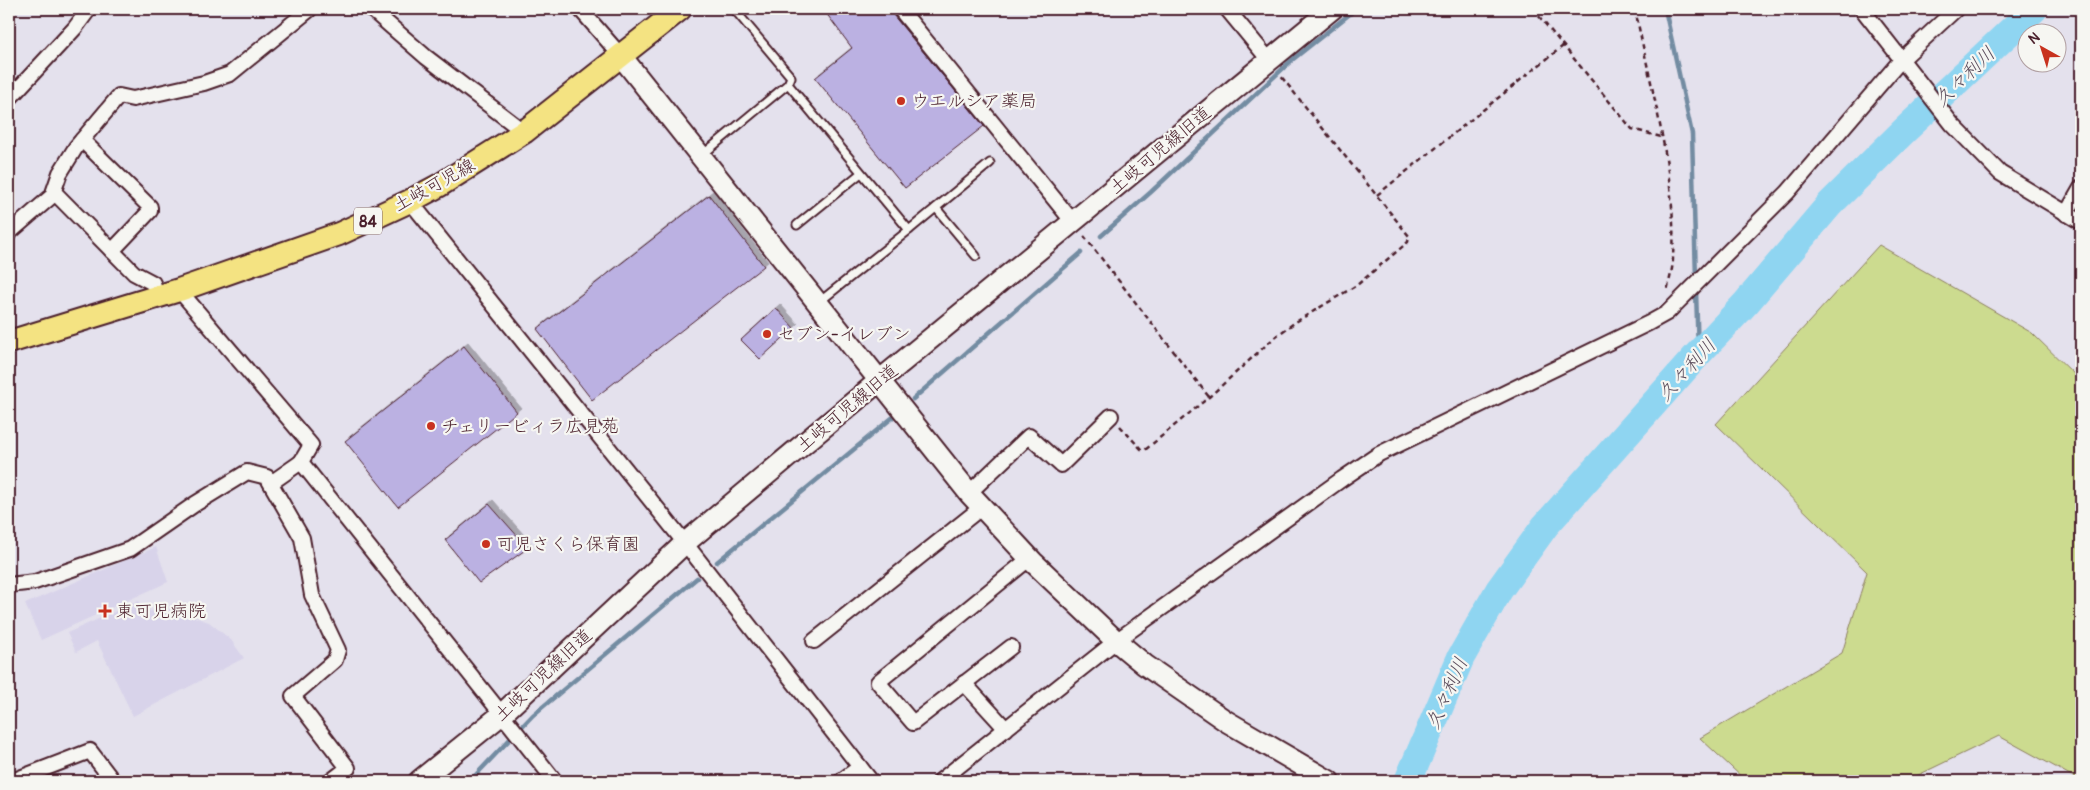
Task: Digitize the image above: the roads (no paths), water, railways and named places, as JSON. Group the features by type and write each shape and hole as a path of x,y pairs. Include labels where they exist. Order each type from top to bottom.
{"main road":[{"name":"土岐可児線","path":"9,342 168,293 338,234 410,201 524,132 680,9"}],"street":[{"path":"9,99 75,28 89,9"},
{"path":"9,233 52,196 60,174 76,147 119,96 133,99 204,83 230,74 310,9"},
{"path":"371,9 426,57 524,132"},
{"path":"580,9 621,56 976,500 1030,558 1116,641 1146,665 1226,721 1329,781"},
{"path":"900,9 1073,222"},
{"path":"1227,9 1269,60"},
{"name":"土岐可児線旧道","path":"419,781 505,720 685,543 1332,9"},
{"path":"1862,9 1952,124 2000,173 2081,222"},
{"path":"940,781 1116,641 1342,478 1379,454 1649,323 1671,309 1788,192 1956,9"},
{"path":"82,140 150,207 150,211 112,250"},
{"path":"2066,214 2081,188"},
{"path":"54,192 134,273 168,293 310,446 302,462 271,483"},
{"path":"410,201 685,543 871,781"},
{"path":"814,641 976,500 1029,436 1061,465 1111,416"},
{"path":"302,462 522,742 555,781"},
{"path":"9,585 35,582 130,549 195,504 247,472 267,477 302,538 312,594 338,650 335,660 293,696 348,768 331,781"},
{"path":"1011,647 914,723 878,682 1030,558"},
{"path":"964,683 1006,729"},
{"path":"12,781 90,751 113,781"},
{"path":"841,781 860,767"}],"lane":[{"path":"700,156 788,84 791,77 734,9"},
{"path":"788,84 909,230"},
{"path":"818,304 990,163"},
{"path":"796,225 861,172"},
{"path":"936,208 976,256"}],"waterway":[{"path":"1101,236 1151,192 1292,60 1356,9"},
{"path":"1665,9 1692,134 1696,279"},
{"name":"久々利川","path":"1408,781 1461,657 1499,590 1545,526 1698,354 1746,303 1830,204 1904,131 2034,9"},
{"path":"913,399 1081,253"},
{"path":"1696,290 1698,354"},
{"path":"717,562 892,418"},
{"path":"470,781 533,715 697,578"}],"place":[{"name":"ウエルシア薬局","path":"901,101"},
{"name":"セブン-イレブン","path":"767,334"},
{"name":"チェリービィラ広見苑","path":"431,426"},
{"name":"可児さくら保育園","path":"486,544"},
{"name":"東可児病院","path":"105,611"}]}
